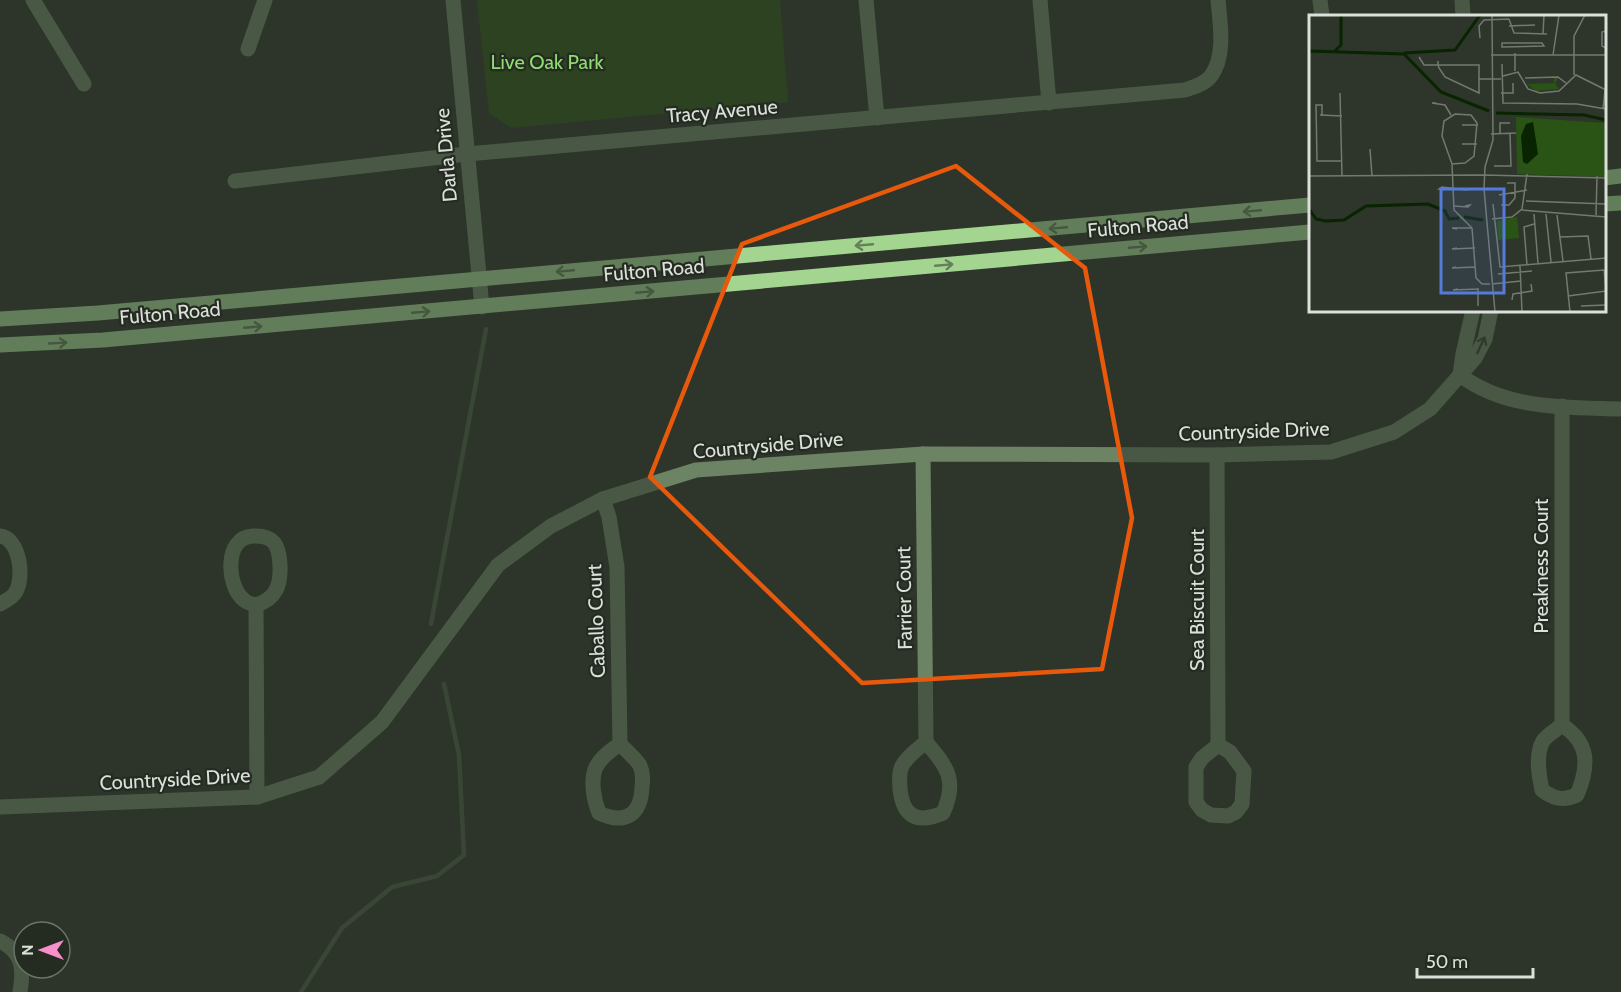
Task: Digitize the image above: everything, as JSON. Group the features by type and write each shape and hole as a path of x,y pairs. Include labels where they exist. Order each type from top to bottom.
{"main road":[{"path":"1606,178 1621,176"},
{"path":"1606,204 1621,203"},
{"name":"Fulton Road","path":"0,319 98,314 1309,206"},
{"name":"Fulton Road","path":"0,345 103,340 1309,232"}],"street":[{"path":"33,0 84,84"},
{"path":"248,49 265,0"},
{"name":"Darla Drive","path":"453,0 482,307"},
{"path":"866,0 877,118"},
{"path":"1040,0 1049,103"},
{"name":"Tracy Avenue","path":"235,181 467,154 1185,90 1195,87 1210,77 1215,67 1220,44 1218,0"},
{"path":"1320,0 1322,15"},
{"path":"1462,0 1463,15"},
{"path":"1473,312 1460,375 1473,384 1505,399 1562,406 1621,409"},
{"name":"Countryside Drive","path":"0,807 257,797 319,777 382,722 498,565 551,526 603,499 696,470 922,454 1217,455 1331,452 1395,432 1430,410 1475,358 1485,339 1491,312"},
{"name":"Preakness Court","path":"1562,406 1562,725"},
{"name":"Farrier Court","path":"922,454 926,742"},
{"name":"Sea Biscuit Court","path":"1217,455 1218,745"},
{"name":"Caballo Court","path":"603,499 609,517 617,567 620,744"},
{"path":"0,536 14,543 18,556 19,582 16,592 0,604"},
{"path":"252,536 267,537 279,549 279,585 266,602 256,605 246,602 241,597 234,588 231,574 231,556 234,548 243,539 252,536"},
{"path":"256,605 257,797"},
{"path":"1562,725 1574,733 1584,747 1583,781 1577,795 1568,799 1553,797 1542,790 1539,772 1540,750 1544,740 1562,725"},
{"path":"926,742 947,768 949,779 949,800 943,813 931,818 915,817 906,812 902,803 899,774 903,764 926,742"},
{"path":"620,744 639,764 642,772 641,801 639,809 632,814 612,819 599,813 593,786 595,768 603,757 620,744"},
{"path":"1218,745 1230,752 1244,771 1242,804 1236,812 1228,816 1211,816 1196,802 1196,767 1202,758 1218,745"},
{"path":"0,941 16,952 21,964 20,992"}],"highlighted area":[{"path":"956,166 1085,268 1132,518 1102,669 862,683 650,477 742,244"}],"green space":[{"name":"Live Oak Park","path":"477,0 780,0 788,102 511,128 489,113"}],"waterway":[{"path":"431,624 486,329"},
{"path":"301,992 342,928 392,887 437,876 464,855 459,755 444,684"}]}
